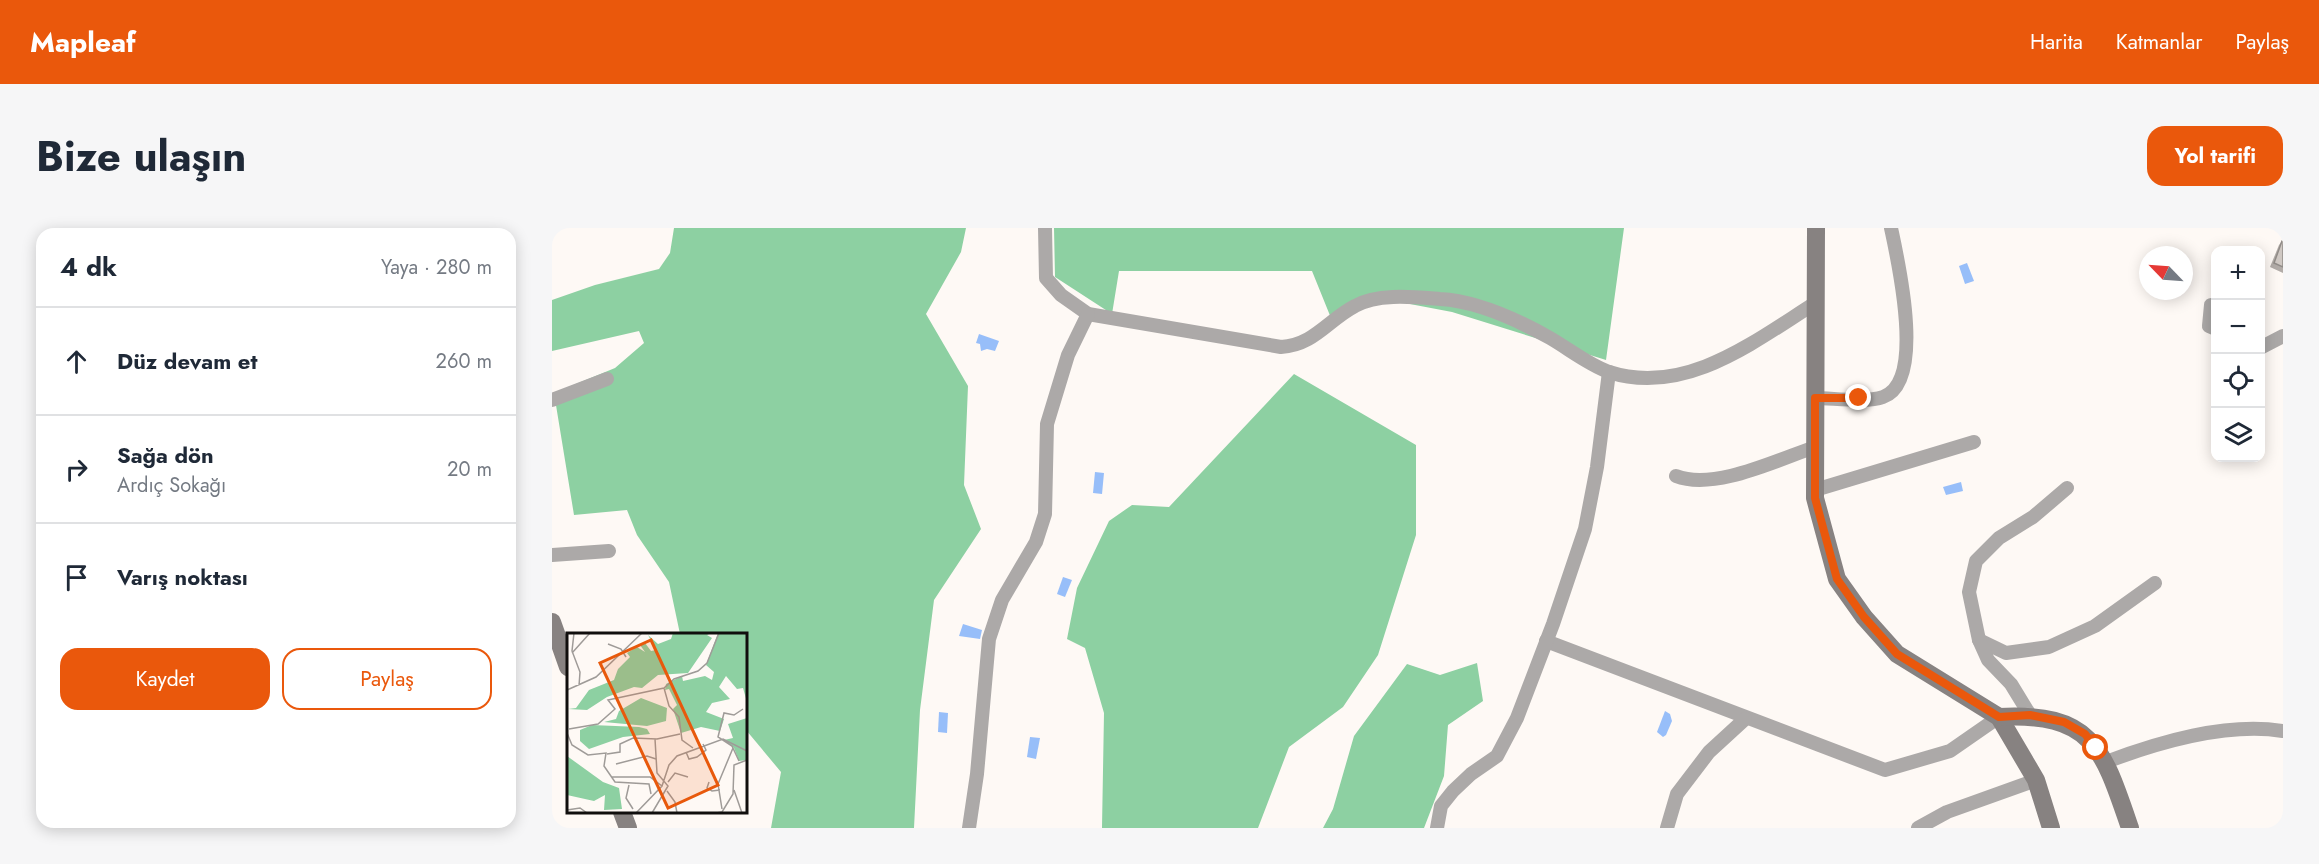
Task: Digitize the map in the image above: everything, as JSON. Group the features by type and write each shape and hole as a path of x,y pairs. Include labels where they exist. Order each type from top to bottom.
{"street":[{"path":"1045,228 1046,278 1061,295 1088,314 1281,347 1297,346 1310,340 1354,306 1367,301 1402,297 1443,299 1486,309 1532,328 1609,372 1642,376 1672,376 1700,370 1730,356 1817,302"},
{"path":"1816,228 1815,490 1837,579 1864,617 1897,654 1999,717 2036,780 2051,828"},
{"path":"1815,398 1882,398 1895,391 1905,358 1906,308 1892,228"},
{"path":"2211,305 2211,326"},
{"path":"969,828 977,774 989,639 1002,600 1036,542 1045,513 1047,424 1068,355 1088,314"},
{"path":"2265,345 2283,336"},
{"path":"1437,828 1441,806 1471,774 1497,756 1517,718 1585,529 1598,467 1609,372"},
{"path":"552,400 607,379"},
{"path":"1815,490 1974,441"},
{"path":"1676,476 1691,482 1724,477 1815,447"},
{"path":"2030,715 2011,684 1988,660 1979,640 1969,592 1976,561 1999,538 2032,516 2067,488"},
{"path":"552,555 609,551"},
{"path":"1979,640 2006,653 2049,647 2095,626 2155,583"},
{"path":"552,622 567,663"},
{"path":"1546,641 1745,719 1885,770 1950,751 1999,717 2030,715 2064,722 2085,734 2106,762 2130,828"},
{"path":"1667,828 1677,794 1708,752 1745,719"},
{"path":"2106,762 2187,739 2235,730 2283,731"},
{"path":"1918,828 1947,812 2036,780"},
{"path":"622,813 628,828"}],"green space":[{"path":"674,228 966,228 961,252 926,314 968,386 964,485 981,529 934,600 920,710 914,828 771,828 781,772 747,731 747,633 680,633 669,582 637,535 627,510 574,515 554,393 615,368 644,343 639,331 552,351 552,300 595,285 659,269 670,253"},
{"path":"1054,228 1624,228 1606,360 1452,312 1373,297 1331,318 1312,271 1119,271 1112,314 1055,277"},
{"path":"1294,374 1416,445 1416,535 1378,655 1343,707 1289,747 1258,828 1102,828 1104,713 1085,648 1067,639 1077,588 1109,521 1132,505 1169,507"},
{"path":"1477,663 1483,701 1448,725 1444,776 1424,828 1323,828 1333,809 1354,736 1407,664 1440,675"}],"water":[{"path":"1967,263 1974,281 1965,284 1959,266"},
{"path":"979,334 999,341 995,351 987,349 981,351 980,344 976,343"},
{"path":"1095,472 1104,473 1102,494 1093,493"},
{"path":"1961,482 1963,491 1946,495 1943,487"},
{"path":"1063,577 1072,580 1065,597 1057,594"},
{"path":"963,624 982,630 980,639 959,636"},
{"path":"1665,711 1670,714 1672,721 1663,737 1657,732"},
{"path":"939,712 948,713 947,733 938,732"},
{"path":"1030,737 1040,738 1036,759 1027,757"}],"building":[{"path":"2283,241 2283,267 2274,263"}],"route":[{"path":"1859,398 1815,398 1815,498 1837,579 1864,617 1897,654 1999,717 2030,715 2064,722 2085,734 2096,748"}]}
